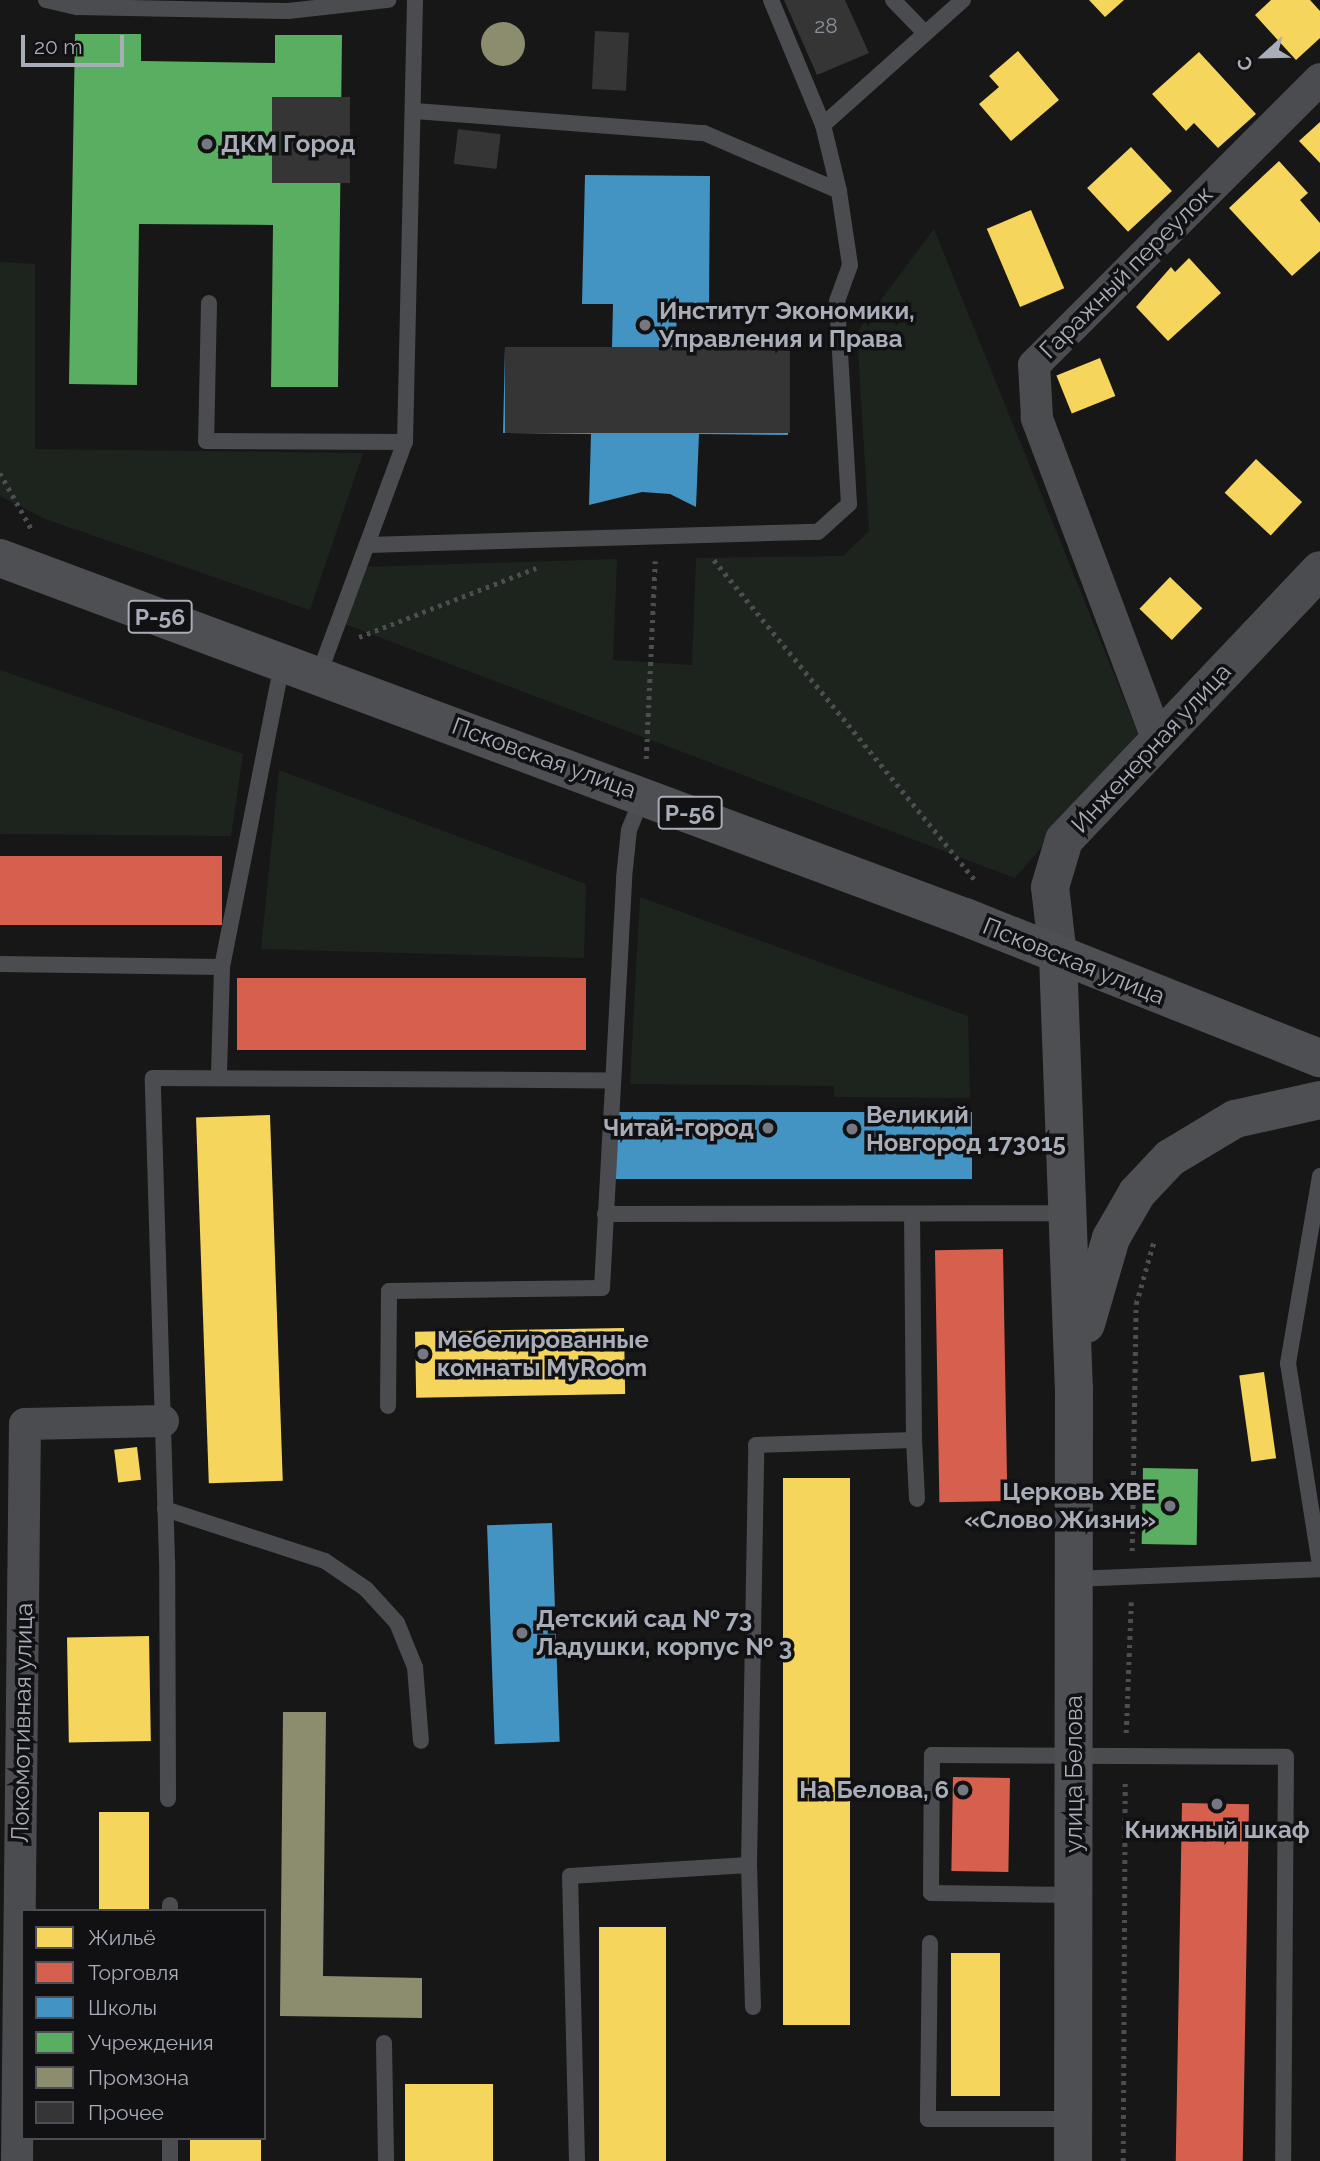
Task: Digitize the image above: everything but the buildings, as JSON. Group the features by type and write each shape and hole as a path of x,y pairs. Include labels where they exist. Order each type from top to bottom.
{"main road":[{"name":"Псковская улица","path":"0,558 319,674 644,778 1058,956 1320,1058"},
{"name":"улица Белова","path":"1058,956 1071,1213 1074,1388 1073,2161"},
{"name":"улица Белова","path":"1074,1388 1091,1300 1111,1238 1137,1193 1170,1158 1209,1132 1259,1112 1320,1100"}],"street":[{"name":"Гаражный переулок","path":"1157,738 1037,418 1034,365 1320,79"},
{"name":"Инженерная улица","path":"1058,956 1050,887 1056,857 1083,816 1320,570"},
{"name":"Локомотивная улица","path":"12,2154 12,1424 163,1421"}],"lane":[{"path":"46,0 77,7 288,11 388,0"},
{"path":"319,674 405,442 415,111 415,0"},
{"path":"368,545 818,532 849,505 837,301 850,265 839,191 823,125 771,0"},
{"path":"893,0 925,33"},
{"path":"823,125 963,0"},
{"path":"415,111 704,133 839,191"},
{"path":"209,303 206,441 405,442"},
{"path":"219,1075 222,967 283,661"},
{"path":"388,1406 388,1291 602,1288 611,1080 629,830 644,778"},
{"path":"0,964 222,967"},
{"path":"168,1799 165,1509 153,1077 219,1075 611,1080"},
{"path":"1074,1579 1320,1566 1288,1363 1320,1176"},
{"path":"605,1214 1071,1213"},
{"path":"912,1214 916,1499"},
{"path":"753,2007 749,1865 755,1445 914,1440"},
{"path":"165,1509 326,1561 366,1589 397,1623 415,1668 421,1741"},
{"path":"1074,1895 932,1893 932,1755 1286,1757 1283,2161"},
{"path":"577,2161 570,1876 749,1865"},
{"path":"930,1943 928,2119 1073,2119"},
{"path":"384,2043 386,2161"},
{"path":"170,2140 170,2161"}],"path":[{"path":"0,472 35,536"},
{"path":"693,535 979,884"},
{"path":"644,778 656,536"},
{"path":"352,640 540,566"},
{"path":"1123,2161 1125,1756 1132,1577 1136,1304 1155,1239"}],"shaded area":[{"path":"934,229 1139,736 1015,878 342,623 363,567 617,559 613,660 692,665 696,558 843,556 869,531 857,332"},
{"path":"0,262 35,264 35,449 363,453 310,610 45,519 0,496"},
{"path":"0,670 243,754 231,836 0,834"},
{"path":"279,770 586,884 584,958 261,949"},
{"path":"640,897 968,1016 970,1098 834,1097 834,1086 630,1084"}],"place":[{"name":"ДКМ Город","path":"207,144"},
{"name":"Институт Экономики, Управления и Права","path":"645,325"},
{"name":"Читай-город","path":"768,1128"},
{"name":"Великий Новгород 173015","path":"852,1129"},
{"name":"Мебелированные комнаты MyRoom","path":"423,1354"},
{"name":"Церковь ХВЕ «Слово Жизни»","path":"1170,1506"},
{"name":"Детский сад № 73 Ладушки, корпус № 3","path":"522,1633"},
{"name":"На Белова, 6","path":"963,1790"},
{"name":"Книжный шкаф","path":"1217,1804"}]}
